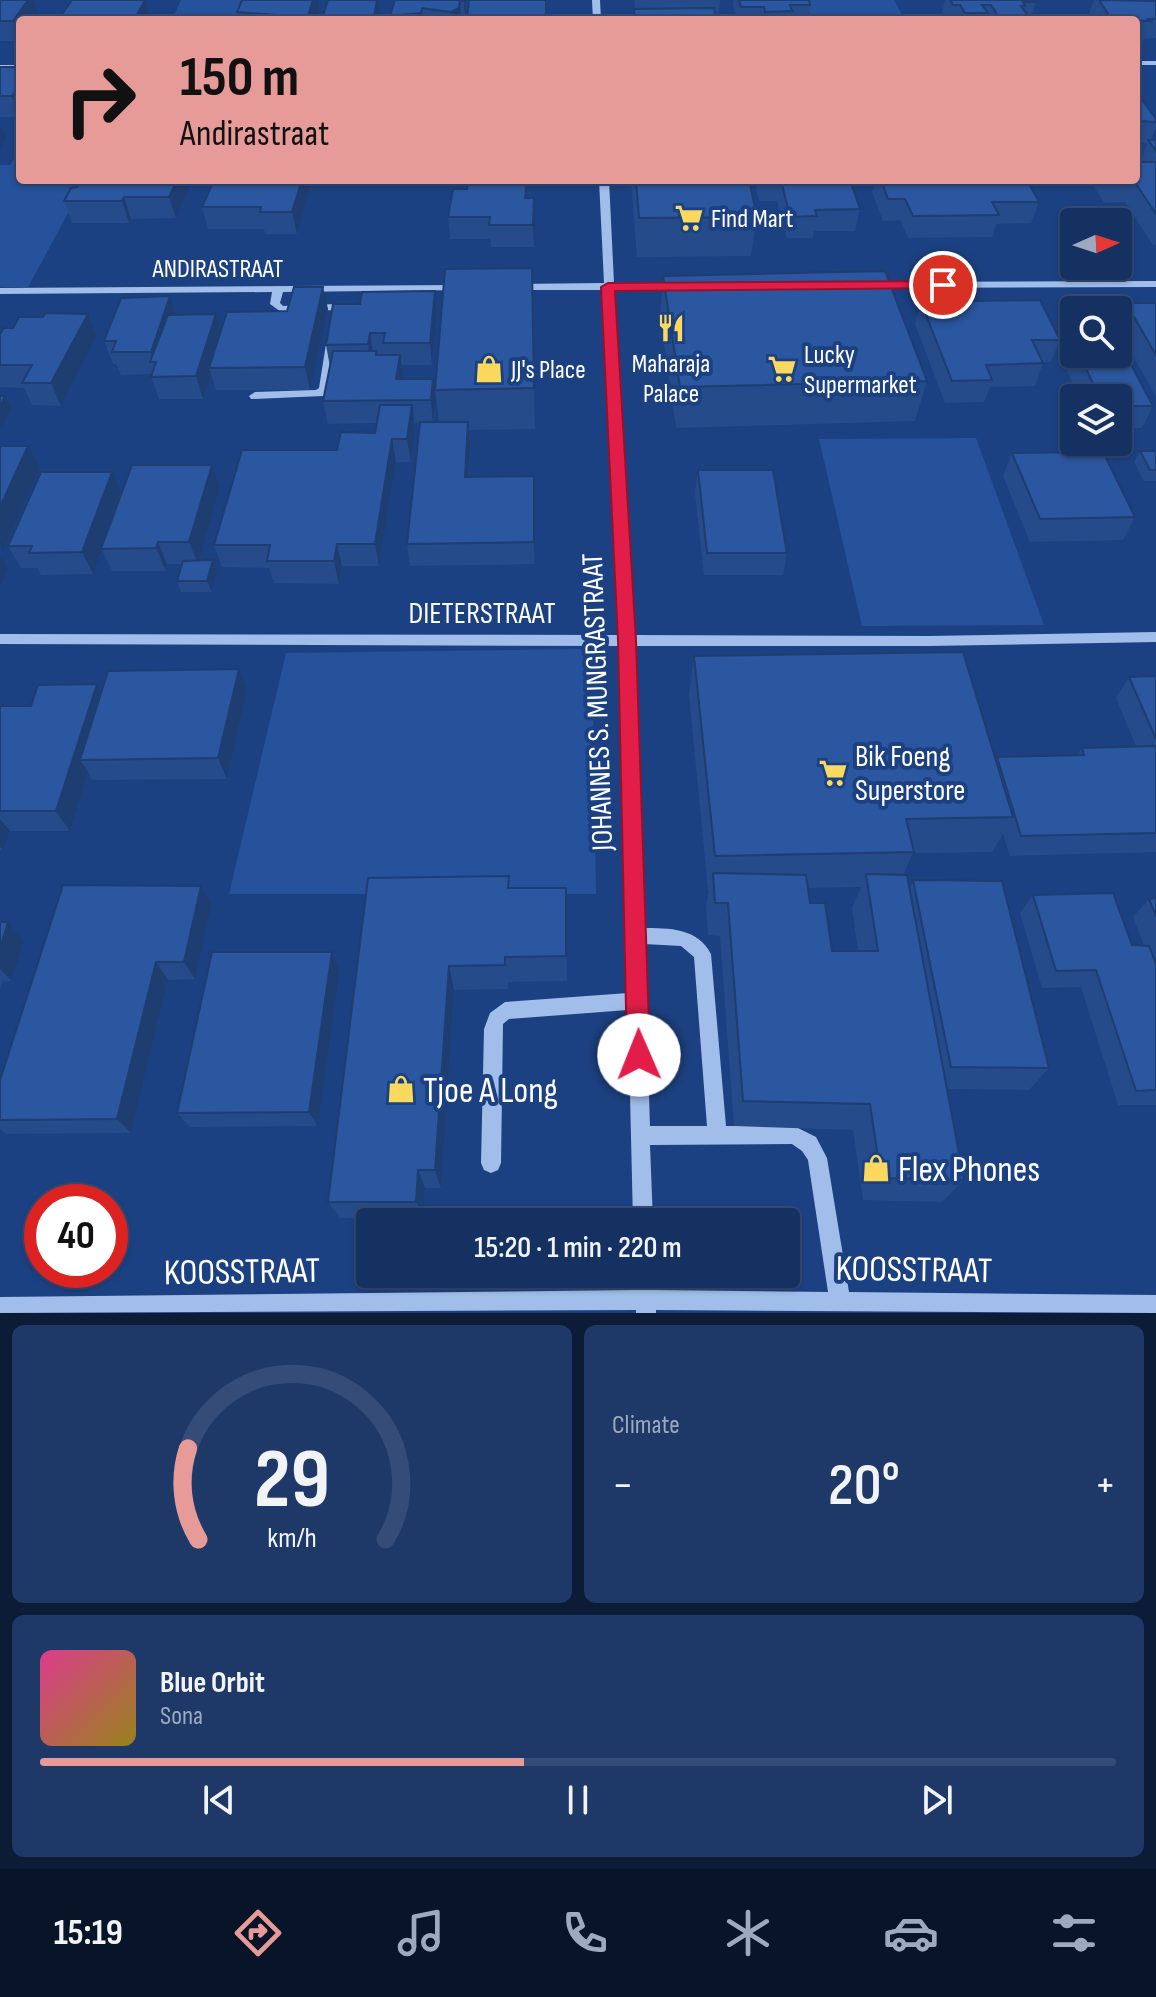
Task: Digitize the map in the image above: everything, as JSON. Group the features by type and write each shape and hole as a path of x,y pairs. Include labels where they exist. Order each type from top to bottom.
{"street":[{"name":"JOHANNES S. MUNGRASTRAAT","path":"604,184 627,640 643,1208"},
{"path":"858,285 1156,284"},
{"path":"498,288 686,286"},
{"name":"ANDIRASTRAAT","path":"0,291 466,288"},
{"path":"335,321 340,289"},
{"path":"278,290 275,304 281,309 337,307"},
{"path":"255,396 311,395 324,389 333,334"},
{"name":"DIETERSTRAAT","path":"0,639 1156,637"},
{"path":"635,936 685,937 695,943 702,954 717,1136"},
{"path":"491,1163 493,1029 496,1019 505,1011 637,1001"},
{"path":"641,1136 794,1135 809,1144 817,1158 840,1301"},
{"name":"KOOSSTRAAT","path":"0,1307 646,1306 840,1301 960,1308 1156,1305"}],"shaded area":[{"path":"181,0 251,0 245,16 174,16"},
{"path":"805,0 894,0 903,16 811,16"},
{"path":"16,156 16,184 84,184 28,287 0,287 0,165 10,165"},
{"path":"976,438 1044,625 862,626 819,439"},
{"path":"592,649 596,894 229,894 286,653"}],"building":[{"path":"0,0 28,0 13,21 0,21"},
{"path":"72,0 145,0 136,16 61,16"},
{"path":"242,0 313,0 308,16 237,12"},
{"path":"328,0 377,0 374,16 323,16"},
{"path":"395,0 464,1 460,1 459,8 451,12 422,8 421,13 390,16"},
{"path":"469,0 546,0 546,16 467,16"},
{"path":"739,0 809,0 810,5 790,5 792,11 765,12 764,7 741,7"},
{"path":"950,0 1036,2 1023,2 1025,6 1021,6 1028,16 998,16 991,5 982,5 988,13 965,13 960,5 953,5"},
{"path":"1099,0 1156,1 1156,19 1148,19 1150,21 1140,21 1140,16 1109,16"},
{"path":"714,8 715,16 635,16 634,9"},
{"path":"0,67 16,67 16,90 12,96 0,96"},
{"path":"1140,97 1156,119 1156,122 1140,121"},
{"path":"1148,140 1156,140 1156,151"},
{"path":"1140,162 1156,162 1156,214 1136,184 1140,184"},
{"path":"79,184 175,184 169,197 64,201 71,188"},
{"path":"212,184 301,184 292,212 260,212 261,207 202,207"},
{"path":"468,184 527,184 525,198 534,198 533,225 489,225 490,217 448,217 453,189 467,189"},
{"path":"636,184 750,184 757,217 639,218"},
{"path":"782,184 851,184 860,209 815,210 817,216 790,217"},
{"path":"882,184 1029,184 1039,202 992,202 999,215 913,216 905,199 888,199"},
{"name":"JJ's Place","path":"532,268 534,388 435,390 445,269"},
{"path":"885,271 927,381 680,387 663,276"},
{"path":"294,287 323,287 305,367 209,368 227,312 287,311"},
{"path":"435,291 430,343 383,343 385,333 370,333 368,344 326,345 333,304 360,304 362,292"},
{"path":"170,296 151,352 112,352 116,341 104,341 121,298"},
{"path":"1040,300 1060,340 1032,340 1043,363 986,365 992,380 952,381 921,302"},
{"path":"1132,303 1156,303 1156,355 1132,313"},
{"path":"45,313 88,314 51,383 22,383 32,365 0,365 0,334 4,328 13,328 19,317 43,317"},
{"path":"216,314 196,376 151,377 156,362 150,362 168,315"},
{"path":"333,351 376,351 376,355 400,355 396,379 433,379 431,400 323,401"},
{"path":"1132,366 1153,406 1132,406 1132,384 1093,384 1086,368"},
{"path":"380,405 412,405 407,439 392,439 375,544 337,544 334,561 267,561 270,545 214,545 242,450 337,450 341,432 375,433"},
{"path":"420,422 468,422 465,477 534,476 534,542 407,544"},
{"path":"0,446 28,446 0,507"},
{"path":"1140,451 1156,451 1156,470 1150,470"},
{"path":"1012,453 1105,456 1135,517 1040,519"},
{"path":"132,465 212,465 189,542 158,542 156,548 101,549"},
{"path":"698,470 773,470 787,553 707,553"},
{"path":"41,472 112,472 82,552 29,553 32,546 8,546"},
{"path":"213,560 207,581 177,581 183,561"},
{"name":"Bik Foeng Superstore","path":"963,652 1013,817 906,819 914,852 715,856 694,656"},
{"path":"239,669 218,758 80,760 108,671"},
{"path":"1156,676 1156,739 1129,677"},
{"path":"97,684 56,811 0,811 0,706 31,706 38,685"},
{"path":"1156,746 1156,833 1021,836 997,757 1084,755 1082,748"},
{"path":"713,873 806,875 810,903 825,903 832,951 878,951 866,874 907,875 964,1180 881,1178 870,1104 743,1101 728,903 715,903"},
{"name":"Tjoe A Long","path":"509,876 508,888 566,888 566,956 505,957 505,965 449,966 435,1170 418,1170 416,1202 328,1202 368,878"},
{"path":"913,880 1002,881 1049,1068 951,1067"},
{"path":"63,885 201,886 184,962 156,962 117,1119 0,1120 0,1080"},
{"path":"1113,893 1132,945 1149,946 1156,964 1156,1090 1136,1091 1096,970 1056,971 1033,895"},
{"path":"1156,898 1156,916 1149,899"},
{"path":"0,922 8,922 0,949"},
{"path":"212,952 332,952 309,1112 177,1113"}],"place":[{"name":"Find Mart","path":"689,218"},
{"name":"Maharaja Palace","path":"671,328"},
{"name":"JJ's Place","path":"489,369"},
{"name":"Lucky Supermarket","path":"782,369"},
{"name":"Bik Foeng Superstore","path":"833,773"},
{"name":"Tjoe A Long","path":"401,1089"},
{"name":"Flex Phones","path":"876,1168"}],"route":[{"path":"639,1055 627,640 608,287 943,285"}]}
